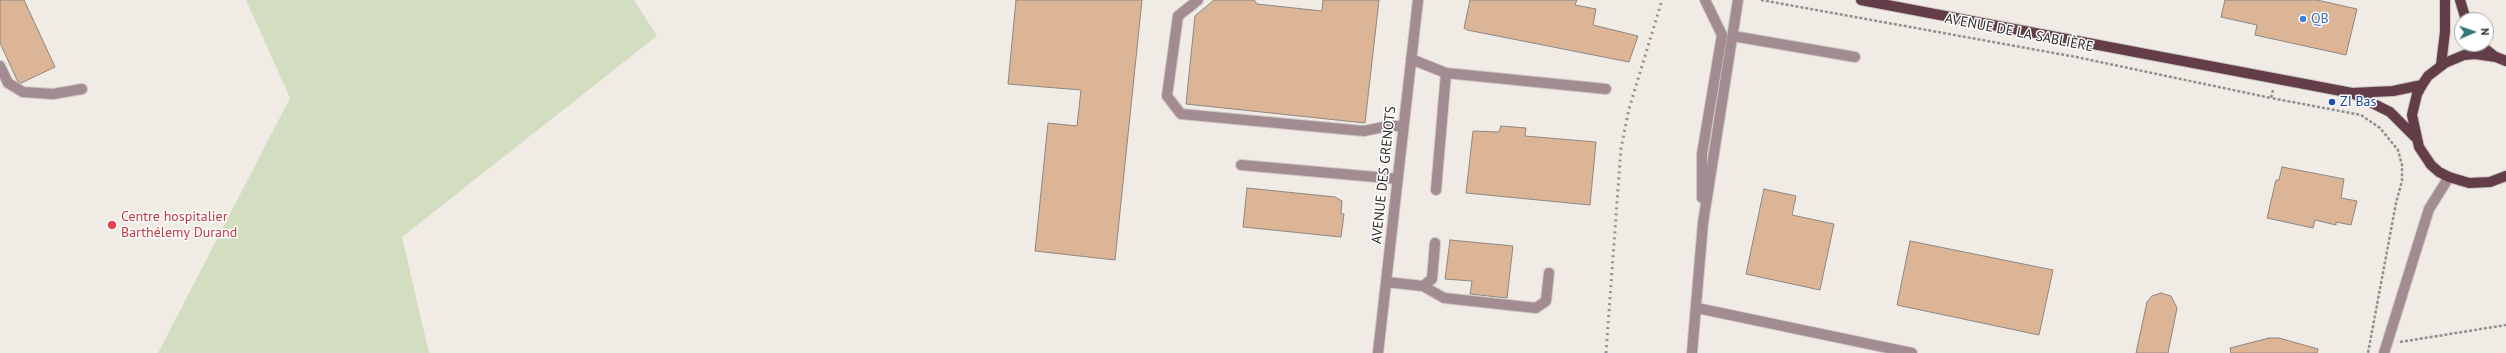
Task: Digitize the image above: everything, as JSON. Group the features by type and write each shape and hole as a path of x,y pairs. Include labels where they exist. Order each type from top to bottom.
{"main road":[{"name":"AVENUE DE LA SABLIÈRE","path":"1862,0 2275,80 2352,93 2393,91 2422,85"},
{"path":"2441,65 2446,32 2445,0"},
{"path":"2460,0 2464,12"},
{"path":"2489,52 2496,57 2506,61"},
{"path":"2496,57 2464,55 2441,65 2422,85 2417,94 2412,115 2415,137 2428,160 2449,177 2458,181 2480,184 2506,176"},
{"name":"AVENUE DE LA SABLIÈRE","path":"2352,93 2390,112 2415,137"}],"street":[{"path":"1198,0 1178,16 1167,96 1181,114 1364,131 1388,126 1403,126"},
{"name":"AVENUE DES GRENOTS","path":"1378,353 1418,0"},
{"path":"1692,353 1703,223 1702,154 1722,35 1705,0"},
{"path":"1703,223 1738,0"},
{"path":"1733,36 1855,57"},
{"path":"1411,59 1446,73 1606,89"},
{"path":"0,66 8,83 22,92 53,94 82,89"},
{"path":"1436,190 1446,73"},
{"path":"1241,165 1398,179"},
{"path":"2385,349 2429,209 2449,177"},
{"path":"1423,286 1432,279 1435,243"},
{"path":"1386,282 1423,286 1444,298 1536,308 1546,301 1548,273"},
{"path":"1697,308 1912,353"}],"path":[{"name":"AVENUE DE LA SABLIÈRE","path":"1761,0 2076,57 2271,98 2361,115 2380,128 2398,150 2402,165 2402,181 2396,203 2368,353"},
{"path":"2271,98 2275,80"},
{"path":"2385,349 2506,325"}],"green space":[{"path":"246,0 634,0 657,36 402,237 429,353 158,353 290,98"}],"building":[{"path":"0,0 24,0 55,67 21,83 18,82 0,43"},
{"path":"1016,0 1142,0 1115,260 1035,251 1048,123 1077,126 1081,90 1008,84"},
{"path":"1214,0 1254,0 1257,4 1322,11 1323,0 1379,0 1365,123 1186,104 1195,16"},
{"path":"1470,0 1577,0 1575,5 1596,9 1593,25 1638,36 1629,62 1467,30 1464,28"},
{"path":"2225,0 2317,0 2357,9 2346,55 2255,35 2257,25 2221,17"},
{"path":"1501,126 1526,128 1525,136 1596,142 1590,205 1466,193 1473,131 1499,132"},
{"path":"2282,167 2344,179 2341,198 2357,201 2351,225 2336,222 2336,225 2315,220 2313,228 2267,218 2276,180 2279,180"},
{"path":"1247,188 1335,197 1342,201 1341,214 1344,214 1341,237 1243,227"},
{"path":"1764,189 1796,196 1792,215 1834,224 1820,290 1746,274"},
{"path":"1450,240 1513,246 1507,298 1470,294 1472,281 1445,279"},
{"path":"1910,241 2053,270 2039,335 1897,305"},
{"path":"2161,293 2171,296 2177,308 2168,353 2136,353 2147,302 2152,296"},
{"path":"2269,338 2279,338 2318,349 2317,353 2231,353 2230,348"}],"railway":[{"path":"1606,353 1621,148 1629,109 1662,0"}],"place":[{"name":"QB","path":"2303,19"},
{"name":"ZI Bas","path":"2332,102"},
{"name":"Centre hospitalier Barthélemy Durand","path":"112,225"}]}
